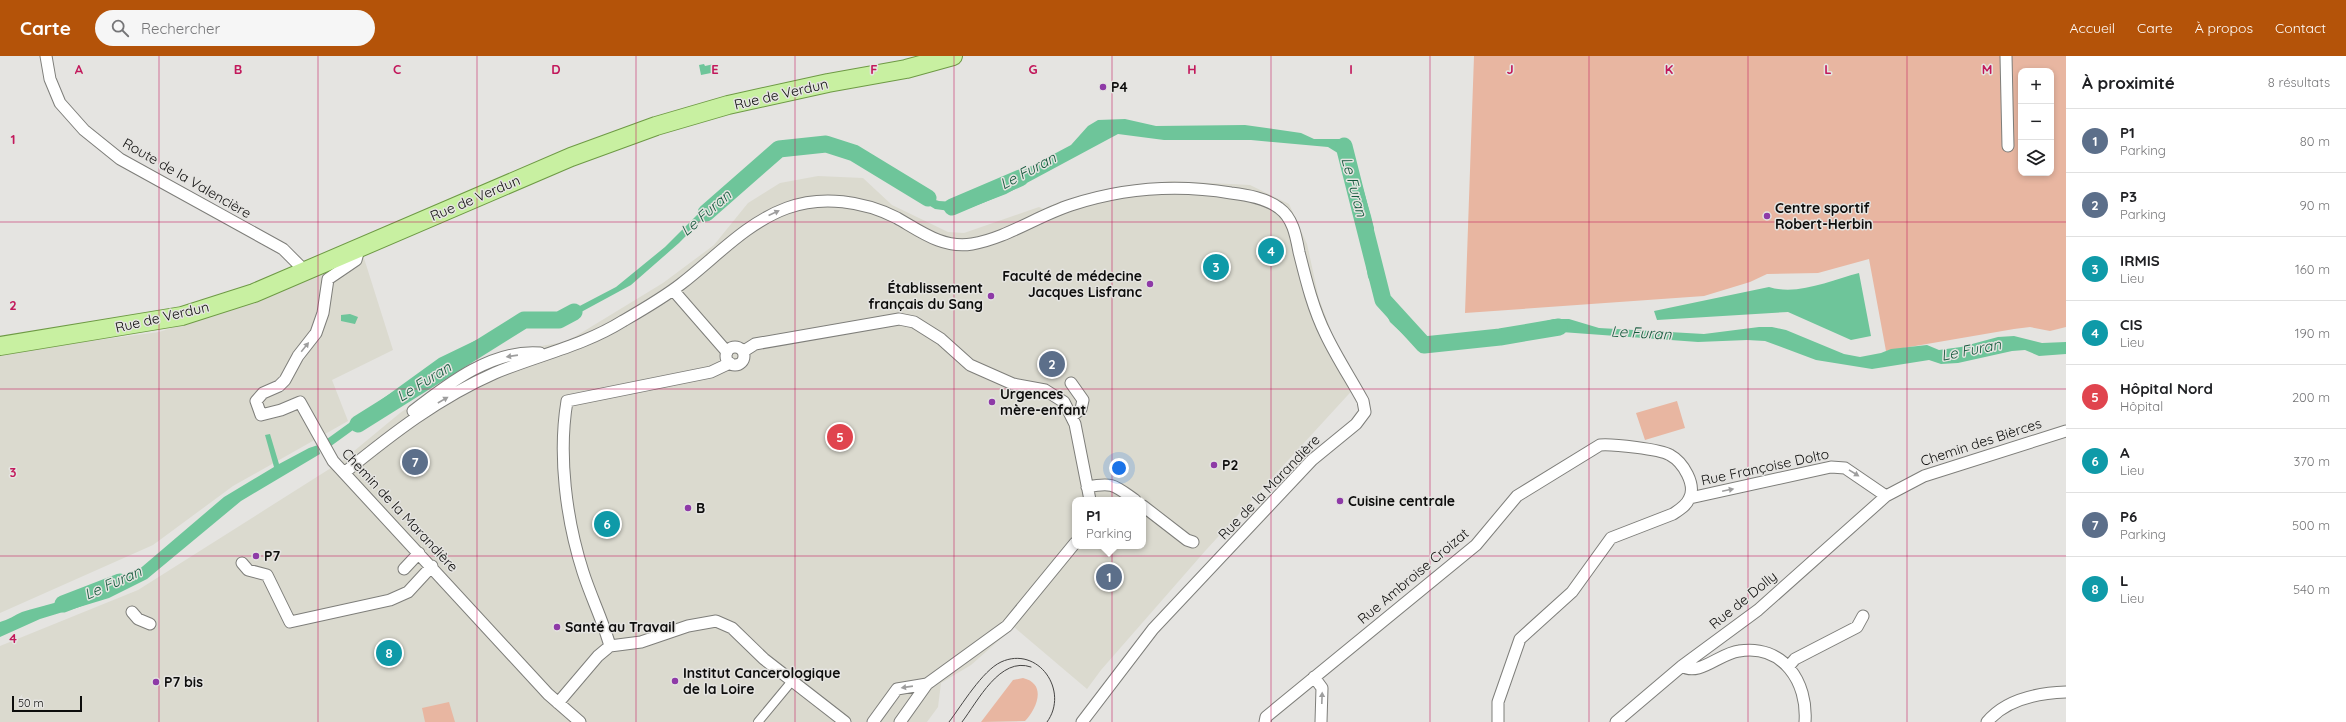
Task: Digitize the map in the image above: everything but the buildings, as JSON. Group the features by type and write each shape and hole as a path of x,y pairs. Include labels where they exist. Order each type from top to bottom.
{"main road":[{"name":"Rue de Verdun","path":"0,346 182,316 254,293 306,272 571,156 656,126 728,106 828,83 906,69 953,56"}],"street":[{"name":"Route de la Valencière","path":"46,56 50,79 60,103 84,130 120,158 283,250 306,272"},
{"path":"2006,56 2008,146"},
{"name":"Rue de la Marandière","path":"343,472 414,417 477,381 500,371 551,354 620,324 673,290 742,234 769,216 788,207 812,202 842,201 874,208 889,214 941,242 968,245 996,238 1069,206 1112,194 1155,188 1213,190 1255,197 1279,208 1293,225 1309,292 1325,333 1363,401 1365,412 1356,424 1312,460 1153,629 1082,722"},
{"name":"Chemin de la Marandière","path":"359,249 356,260 328,279 323,313 316,333 298,356 285,380 279,386 263,393 256,401 261,414 281,410 300,402 333,461 558,703 580,722"},
{"path":"673,290 727,352"},
{"path":"744,351 755,344 899,319 914,322 941,339 970,365 1013,384 1045,390 1064,402 1072,416 1089,497"},
{"path":"730,364 726,359 727,352 735,346 744,351"},
{"path":"610,646 583,572 573,533 564,455 564,417 567,401 711,372 730,364 736,365 743,362 744,351"},
{"path":"1070,383 1083,400 1082,409 1072,416"},
{"name":"Chemin des Bièrces","path":"1886,496 1924,476 2066,431"},
{"name":"Rue Ambroise Croizat","path":"1265,720 1314,677 1476,545 1517,496 1600,445 1612,444 1670,454 1682,465 1690,481 1690,498"},
{"name":"Rue Françoise Dolto","path":"1690,498 1831,468 1845,468 1886,496"},
{"path":"1087,487 1107,483 1131,497"},
{"name":"Rue de Dolly","path":"1616,722 1682,666 1758,610 1886,496"},
{"path":"1498,722 1498,702 1520,639 1572,592 1611,538 1673,514 1682,508 1690,498"},
{"path":"1146,508 1187,540 1193,542"},
{"path":"900,722 927,684 1007,626 1072,547"},
{"path":"404,569 419,553"},
{"path":"242,563 248,570 267,575 290,622 390,600 408,592 432,566"},
{"path":"132,612 138,619 150,624"},
{"path":"1789,666 1795,659 1857,627 1863,616"},
{"path":"558,703 598,656 610,646 641,642 688,626 716,621 732,628 752,650 845,722"},
{"path":"1682,666 1688,670 1697,668 1738,651 1758,651 1779,659 1789,666 1803,689 1806,709 1805,722"},
{"path":"1314,677 1322,688 1321,722"},
{"path":"758,722 792,681"},
{"path":"873,722 897,689 927,684"},
{"path":"1987,722 1992,716 2019,698 2066,692"}],"shaded area":[{"name":"Centre sportif Robert-Herbin","path":"1474,56 2066,56 2066,327 2050,331 2030,327 2014,329 1886,351 1869,259 1818,273 1767,274 1750,282 1704,296 1465,313"},
{"path":"818,176 863,178 892,205 948,232 964,233 1039,207 1043,209 1059,202 1111,189 1170,181 1250,185 1289,204 1307,244 1319,299 1335,341 1358,384 1206,550 1101,670 1087,689 1014,627 971,665 941,683 938,707 927,722 0,722 0,646 138,590 342,461 400,413 444,383 513,351 564,342 576,336 663,283 714,245 748,203 780,183"},
{"path":"363,255 393,350 332,380 348,421 233,486 153,545 0,613 0,353 159,332 244,305"},
{"path":"1677,401 1685,428 1645,440 1636,413"},
{"path":"1023,678 1031,681 1038,691 1036,704 1025,721 981,722 1013,680"},
{"path":"449,702 455,722 425,722 422,708"}],"water":[{"path":"704,64 705,66 714,64 716,72 701,75 699,65"},
{"path":"1125,119 1156,126 1245,125 1301,133 1314,139 1345,139 1351,147 1374,228 1373,266 1380,289 1388,300 1393,317 1411,331 1426,337 1453,343 1465,342 1493,332 1513,330 1554,319 1569,319 1599,328 1704,334 1759,327 1772,327 1786,330 1844,354 1860,357 1881,353 1891,349 1927,345 1939,350 1961,347 1998,337 2014,336 2042,343 2066,342 2066,354 2039,356 2025,350 2012,351 1958,363 1941,364 1929,360 1872,369 1816,360 1765,341 1747,340 1698,342 1534,330 1508,340 1486,341 1452,349 1419,345 1410,341 1390,322 1368,277 1366,265 1367,249 1358,190 1341,155 1328,147 1251,140 1164,140 1118,134 1006,194 967,209 950,211 935,209 925,203 901,179 864,160 809,145 787,149 762,163 735,186 679,243 631,285 559,324 523,324 447,362 331,446 327,439 439,358 518,320 528,318 551,321 616,287 665,247 736,176 778,145 810,139 828,141 845,149 864,153 892,167 911,181 926,197 939,201 954,202 994,191 1020,172 1071,145 1088,126 1098,120"},
{"path":"1859,273 1871,336 1851,340 1788,312 1657,320 1654,311 1769,287 1791,290 1814,286"},
{"path":"350,314 358,317 355,324 341,321 341,315"},
{"path":"270,434 279,464 309,448 318,445 320,454 241,501 147,579 109,598 40,619 0,637 0,622 22,612 66,600 108,586 136,572 224,497 274,467 265,435"}],"waterway":[{"name":"Le Furan","path":"706,213 779,149 826,144 854,153 928,198"},
{"name":"Le Furan","path":"1344,146 1383,300 1424,345 1500,337 1559,327"},
{"name":"Le Furan","path":"952,207 1020,178"},
{"name":"Le Furan","path":"358,424 524,320 559,320 574,312"},
{"name":"Le Furan","path":"63,604 120,582"}],"tram line":[{"path":"949,722 980,680 994,666 1001,662 1015,658 1027,660 1038,665 1046,674 1052,685 1055,697 1053,710 1047,722"},
{"path":"962,722 983,692 1000,674 1009,668 1020,665 1031,667"}],"place":[{"name":"P4","path":"1103,87"},
{"name":"Centre sportif Robert-Herbin","path":"1767,216"},
{"name":"CIS","path":"1271,251"},
{"name":"IRMIS","path":"1216,267"},
{"name":"Faculté de médecine Jacques Lisfranc","path":"1150,284"},
{"name":"Établissement français du Sang","path":"991,296"},
{"name":"P3","path":"1052,364"},
{"name":"Urgences mère-enfant","path":"992,402"},
{"name":"Hôpital Nord","path":"840,437"},
{"name":"P6","path":"415,462"},
{"name":"P2","path":"1214,465"},
{"name":"Cuisine centrale","path":"1340,501"},
{"name":"B","path":"688,508"},
{"name":"A","path":"607,524"},
{"name":"P7","path":"256,556"},
{"name":"P1","path":"1109,577"},
{"name":"Santé au Travail","path":"557,627"},
{"name":"L","path":"389,653"},
{"name":"Institut Cancerologique de la Loire","path":"675,681"},
{"name":"P7 bis","path":"156,682"}]}
